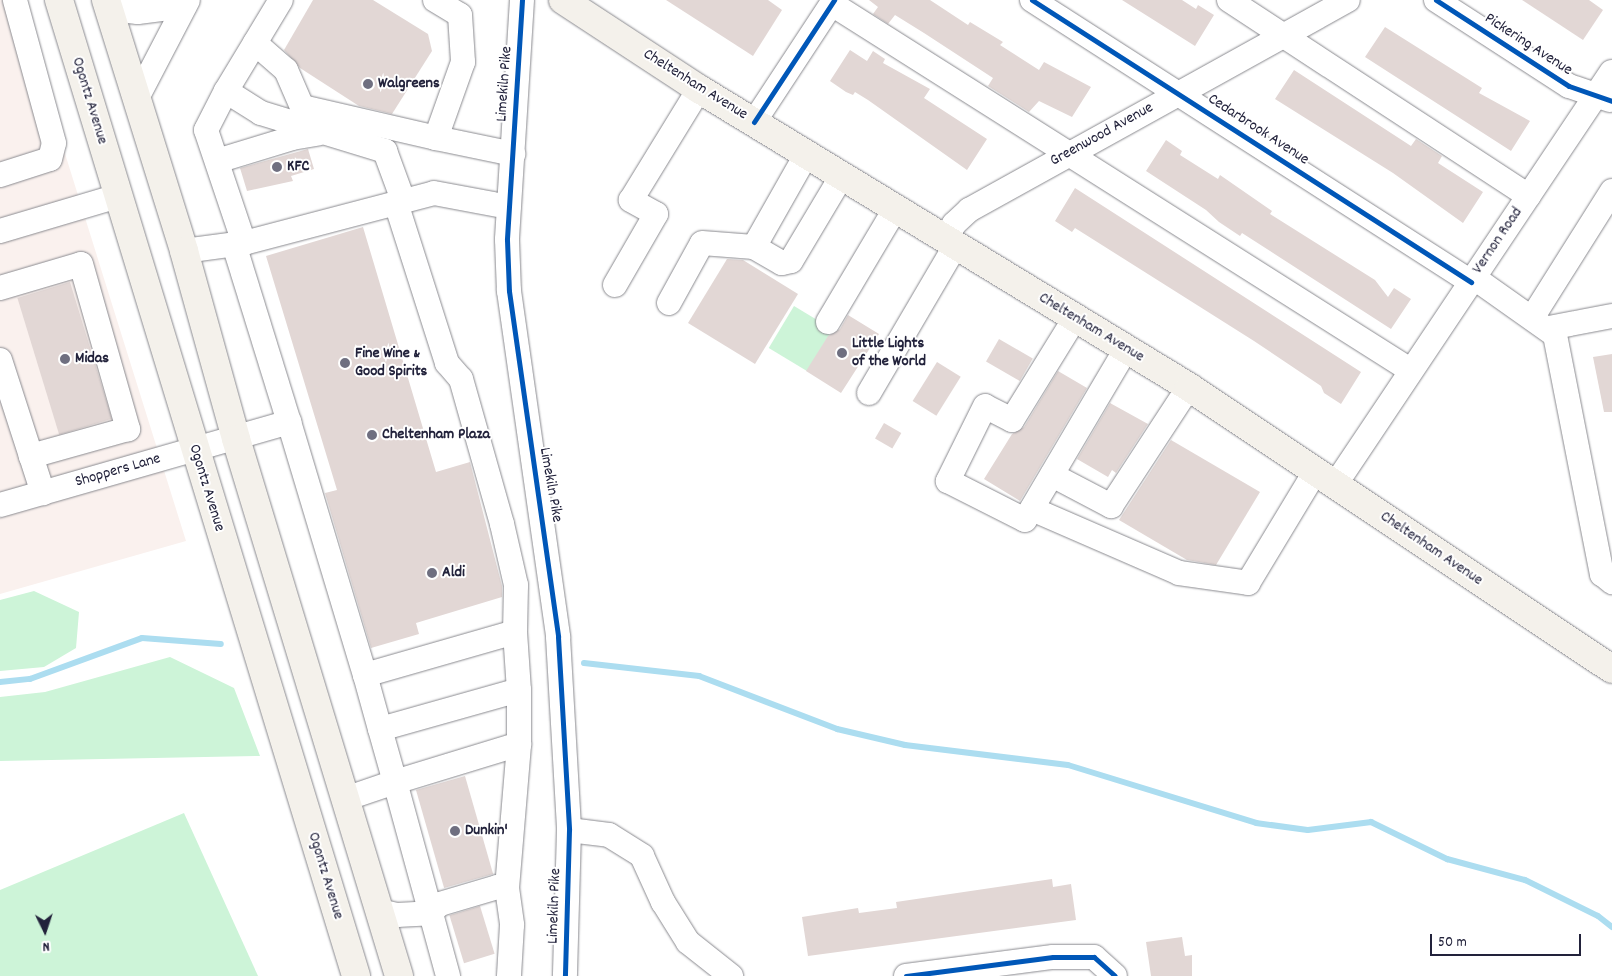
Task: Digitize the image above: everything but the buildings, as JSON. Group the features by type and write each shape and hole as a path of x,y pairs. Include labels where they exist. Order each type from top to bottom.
{"main road":[{"name":"Ogontz Avenue","path":"59,0 194,450 356,976"},
{"name":"Cheltenham Avenue","path":"562,0 699,89 841,177 1189,387 1612,669"},
{"path":"107,5 184,251 236,439 399,976"}],"street":[{"path":"0,175 50,159 54,143 15,0"},
{"path":"281,0 226,91 206,130 289,422 395,782 435,908 448,976"},
{"path":"435,0 460,14 463,62 436,138"},
{"name":"Limekiln Pike","path":"522,0 509,208 510,300 557,628 569,830 564,976"},
{"name":"Cedarbrook Avenue","path":"1032,0 1541,323"},
{"path":"1229,0 1528,196"},
{"name":"Greenwood Avenue","path":"869,393 951,242 954,224 969,210 1348,0"},
{"name":"Pickering Avenue","path":"1436,0 1569,86 1604,98"},
{"path":"107,5 138,12 185,2"},
{"path":"136,98 185,2"},
{"path":"754,122 827,3 1410,370"},
{"path":"255,43 286,70 302,107 513,154"},
{"name":"Vernon Road","path":"1032,509 1179,573 1248,583 1325,479 1410,370 1528,196 1604,98 1612,72"},
{"path":"615,285 656,214 631,200 699,89"},
{"path":"226,91 261,113 385,151 447,363 461,380 502,524 516,585 515,632 519,690 519,744 507,888 512,925 510,973"},
{"path":"216,161 292,138 323,133"},
{"path":"754,247 806,155"},
{"path":"669,303 702,243 754,247 782,263 791,261 841,177"},
{"path":"1541,323 1612,191"},
{"path":"184,251 239,244 434,193 509,208"},
{"path":"0,230 118,196"},
{"path":"828,322 895,209"},
{"path":"0,288 81,264 128,429 31,456"},
{"path":"1541,323 1612,316"},
{"path":"1074,318 1012,420 985,406 948,481 1025,520 1126,349"},
{"path":"1541,323 1557,344 1602,574 1612,582"},
{"path":"0,360 43,493"},
{"path":"1052,475 1111,506 1189,387"},
{"name":"Shoppers Lane","path":"0,505 236,439 289,422"},
{"path":"365,675 515,632"},
{"path":"380,729 519,690"},
{"path":"345,799 519,744"},
{"path":"569,830 608,835 642,856 662,902 688,942 731,976"},
{"path":"435,908 497,887 507,888"},
{"path":"379,910 396,915 435,908 458,907 486,900 496,906 500,956 510,973"},
{"path":"916,975 1053,957 1094,957 1115,976"}],"shaded area":[{"path":"0,0 17,0 186,541 0,594"}],"green space":[{"path":"794,306 833,329 807,371 769,348"},
{"path":"34,591 79,612 76,648 44,667 0,671 0,600"},
{"path":"170,657 234,688 260,756 0,761 0,697 45,692"},
{"path":"184,813 258,976 0,976 0,890"}],"waterway":[{"path":"0,682 30,679 142,638 221,644"},
{"path":"584,663 699,676 837,729 905,745 1068,765 1256,823 1308,830 1371,822 1447,859 1525,880 1598,916 1612,927"}],"cycle path":[{"path":"522,0 507,240 509,291 558,637 569,830 565,976"},
{"path":"754,122 834,0"},
{"path":"1032,0 1471,282"},
{"path":"1436,0 1569,86 1612,101"},
{"path":"906,976 1053,957 1094,957 1115,976"}],"place":[{"name":"Walgreens","path":"368,84"},
{"name":"KFC","path":"277,167"},
{"name":"Little Lights of the World","path":"842,353"},
{"name":"Midas","path":"65,359"},
{"name":"Fine Wine & Good Spirits","path":"345,363"},
{"name":"Cheltenham Plaza","path":"372,435"},
{"name":"Aldi","path":"432,573"},
{"name":"Dunkin'","path":"455,831"}]}
